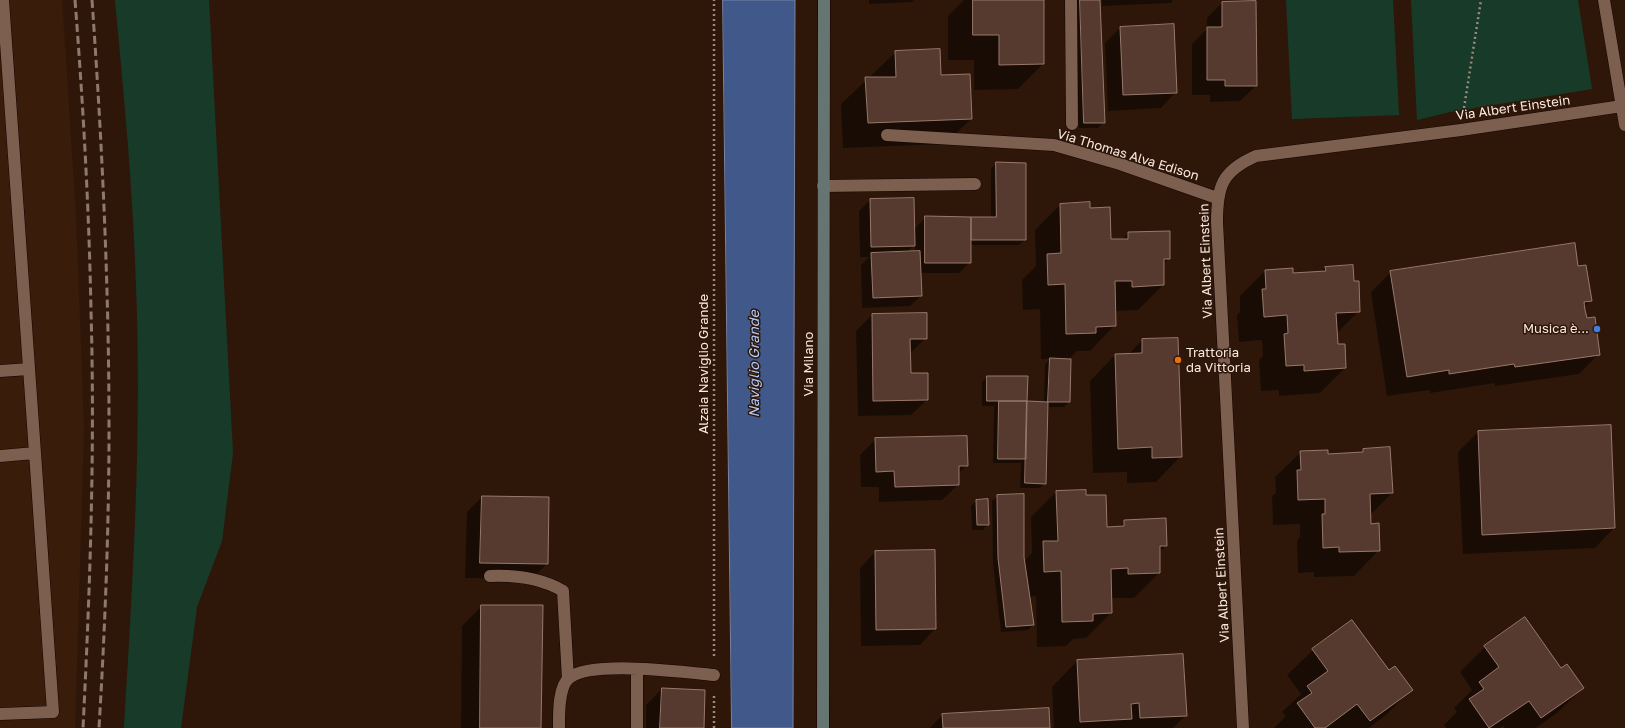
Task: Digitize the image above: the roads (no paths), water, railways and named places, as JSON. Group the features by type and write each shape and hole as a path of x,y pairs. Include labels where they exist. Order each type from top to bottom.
{"main road":[{"name":"Via Milano","path":"823,728 824,0"}],"street":[{"path":"0,714 53,712 3,0"},
{"path":"1071,0 1072,124"},
{"path":"1604,0 1625,125"},
{"name":"Via Albert Einstein","path":"1243,728 1217,222 1217,198 1225,178 1232,169 1242,162 1256,156 1461,130 1622,106"},
{"name":"Via Thomas Alva Edison","path":"886,135 1054,145 1120,164 1217,198"},
{"path":"823,186 975,184"},
{"path":"0,371 29,369"},
{"path":"0,456 35,453"},
{"path":"490,576 511,575 550,584 563,591 568,678 563,687 560,701 559,728"},
{"path":"568,678 587,670 637,669 714,675"},
{"path":"637,669 637,728"}],"water":[{"name":"Naviglio Grande","path":"723,0 795,0 793,728 732,728"}],"railway":[{"path":"75,0 87,194 92,363 91,520 83,728"},
{"path":"92,0 104,214 109,374 109,466 105,616 99,728"}],"place":[{"name":"Musica è...","path":"1597,329"},
{"name":"Trattoria da Vittoria","path":"1178,360"}]}
